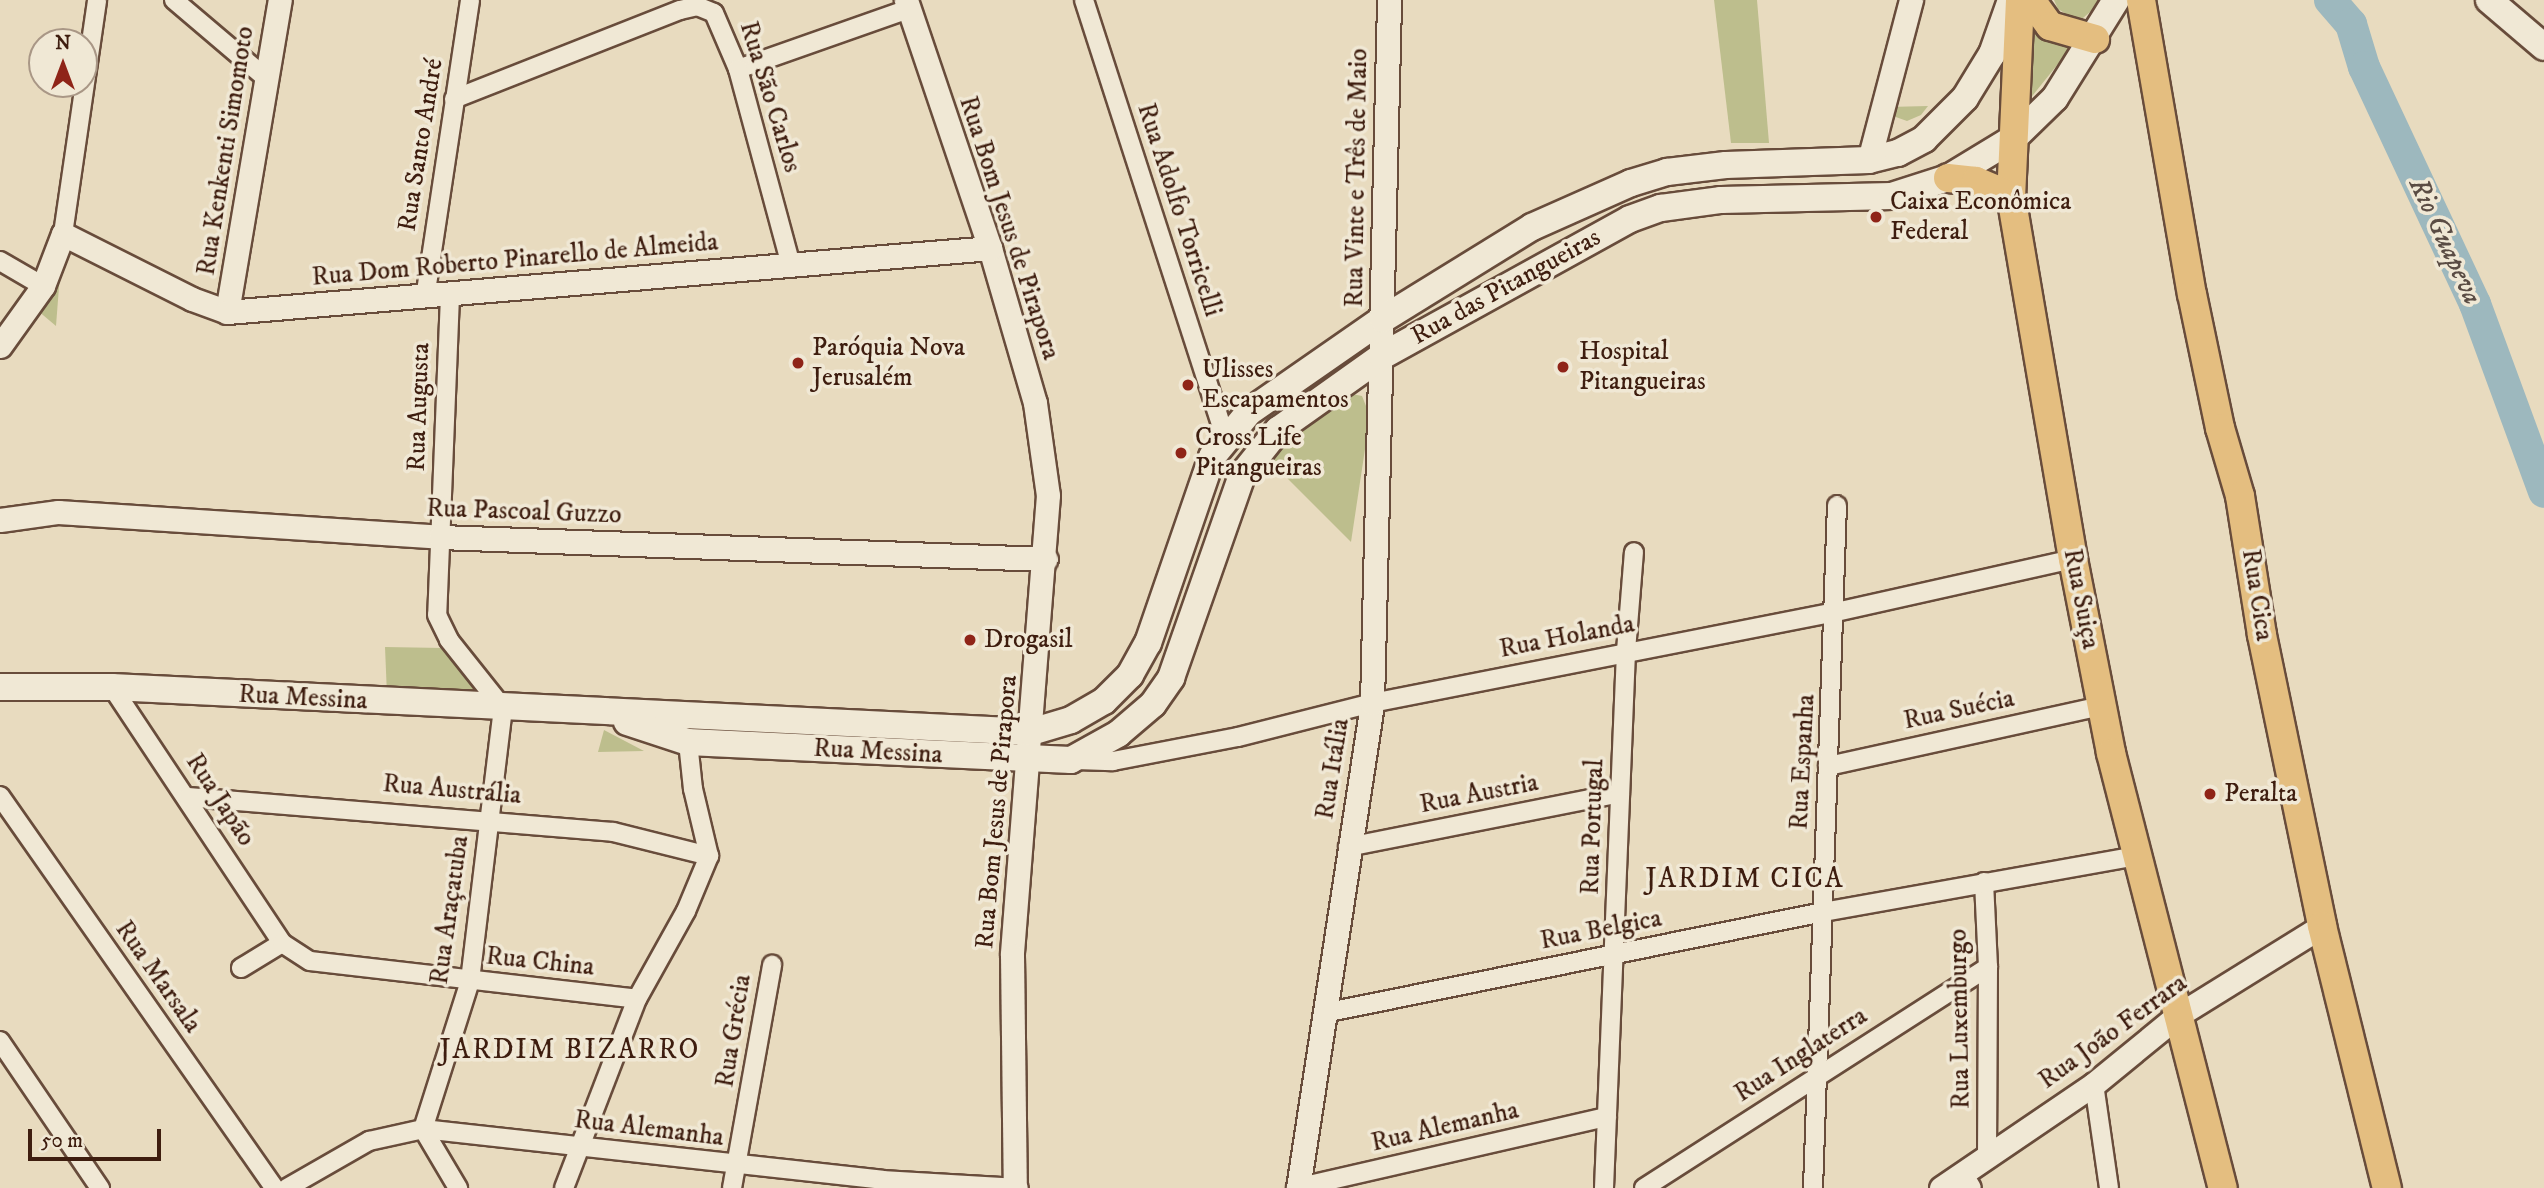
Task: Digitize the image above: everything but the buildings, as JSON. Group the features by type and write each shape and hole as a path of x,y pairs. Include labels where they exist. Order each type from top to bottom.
{"main road":[{"name":"Rua das Pitangueiras","path":"1031,732 1071,720 1104,701 1130,675 1147,643 1212,457 1225,436 1249,412 1382,318 1532,227 1631,183 1667,172 1726,165 1870,160 1898,153 1924,139 1965,98 1992,54 2011,0"},
{"name":"Rua Suiça","path":"2020,0 2011,196 2073,559 2102,706 2137,856 2223,1188"},
{"path":"2031,0 2050,26 2095,39"},
{"name":"Rua das Pitangueiras","path":"1029,761 1071,760 1118,734 1153,704 1171,678 1242,475 1278,430 1382,356 1598,235 1661,208 1721,200 1892,196 1948,178 2014,138 2055,98 2095,39 2116,0"},
{"name":"Rua Cica","path":"2141,0 2195,308 2220,428 2240,496 2262,635 2322,926 2387,1188"},
{"path":"2494,2 2544,47"},
{"path":"1948,178 1976,181 2011,196"},
{"name":"Rua Messina","path":"0,687 112,687 605,715 1031,732"},
{"name":"Rua Messina","path":"605,715 688,741 1029,761"}],"street":[{"path":"0,346 43,286 63,234 97,0"},
{"path":"174,0 266,78"},
{"name":"Rua Kenkenti Simomoto","path":"227,312 279,0"},
{"name":"Rua Santo André","path":"425,298 470,0"},
{"name":"Rua Adolfo Torricelli","path":"1084,0 1225,436"},
{"name":"Rua Vinte e Três de Maio","path":"1382,356 1389,0"},
{"path":"1870,160 1911,0"},
{"path":"738,69 907,4"},
{"name":"Rua Bom Jesus de Pirapora","path":"907,4 990,248 1044,445 1048,495 1046,559 1012,955 1016,1188"},
{"name":"Rua São Carlos","path":"454,99 697,6 719,21 738,69 791,265"},
{"name":"Rua Dom Roberto Pinarello de Almeida","path":"63,234 192,299 227,312 450,296 990,248"},
{"path":"0,261 43,286"},
{"name":"Rua Augusta","path":"450,296 440,537 441,628 503,708"},
{"name":"Rua Itália","path":"1297,1188 1372,703 1382,356"},
{"name":"Rua Espanha","path":"1813,1188 1815,1076 1836,612 1837,505"},
{"name":"Rua Pascoal Guzzo","path":"0,520 58,512 440,537 1046,559"},
{"name":"Rua Portugal","path":"1604,1188 1626,651 1634,552"},
{"name":"Rua Holanda","path":"1071,760 1113,761 1188,747 1372,703 1626,651 1836,612 2073,559"},
{"name":"Rua Japão","path":"112,687 188,797 282,943"},
{"name":"Rua Suécia","path":"1828,766 2102,706"},
{"name":"Rua Araçatuba","path":"423,1129 471,981 503,708"},
{"path":"564,1188 637,999 686,911 709,856 692,789 688,741"},
{"name":"Rua Austria","path":"1348,847 1620,793"},
{"name":"Rua Marsala","path":"0,796 274,1188"},
{"name":"Rua Austrália","path":"188,797 489,818 613,832 709,856"},
{"name":"Rua Belgica","path":"1324,1013 1823,912 2137,856"},
{"name":"Rua Luxemburgo","path":"1984,882 1988,967 1987,1156"},
{"name":"Rua João Ferrara","path":"1941,1188 1968,1181 1987,1156 2094,1084 2177,1016 2322,926"},
{"path":"241,968 282,943"},
{"name":"Rua China","path":"282,943 310,961 637,999"},
{"name":"Rua Grécia","path":"732,1188 739,1166 772,964"},
{"name":"Rua Inglaterra","path":"1644,1188 1988,967"},
{"path":"0,1041 100,1188"},
{"path":"2094,1084 2109,1188"},
{"name":"Rua Alemanha","path":"1297,1188 1607,1117"},
{"path":"423,1129 458,1188"},
{"name":"Rua Alemanha","path":"287,1188 369,1141 423,1129 880,1184 1016,1188"}],"green space":[{"path":"1714,0 1757,0 1769,143 1731,143"},
{"path":"2054,0 2104,0 2083,18 2071,17 2058,9"},
{"path":"2031,17 2048,37 2070,49 2029,100"},
{"path":"1928,106 1921,115 1907,121 1893,116 1888,107"},
{"path":"62,248 56,326 37,310"},
{"path":"1352,394 1362,396 1370,416 1351,542 1268,459 1340,397"},
{"path":"385,647 443,648 473,681 478,697 387,695"},
{"path":"604,730 644,751 598,752"}],"waterway":[{"name":"Rio Guapeva","path":"2330,0 2351,24 2364,67 2475,304 2544,492"}],"place":[{"name":"Caixa Econômica Federal","path":"1876,217"},
{"name":"Paróquia Nova Jerusalém","path":"798,363"},
{"name":"Hospital Pitangueiras","path":"1563,367"},
{"name":"Ulisses Escapamentos","path":"1188,385"},
{"name":"Cross Life Pitangueiras","path":"1181,453"},
{"name":"Drogasil","path":"970,640"},
{"name":"Peralta","path":"2210,794"}],"district":[{"name":"JARDIM CICA","path":"1745,879"},
{"name":"JARDIM BIZARRO","path":"570,1050"}]}
